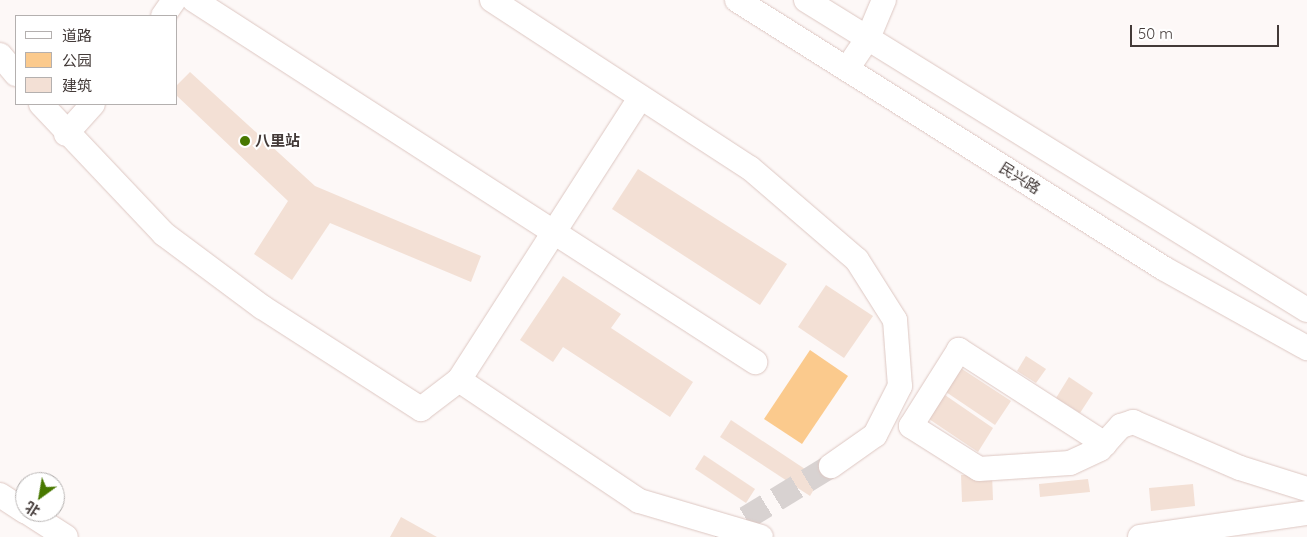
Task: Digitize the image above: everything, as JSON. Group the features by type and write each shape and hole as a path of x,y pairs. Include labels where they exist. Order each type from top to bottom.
{"street":[{"path":"164,15 174,0"},
{"path":"194,0 755,362"},
{"path":"492,0 750,168 820,223 857,260 884,296 895,320 900,386 875,435 831,466"},
{"name":"民兴路","path":"736,0 1163,268 1307,348"},
{"path":"806,0 1307,310"},
{"path":"848,69 868,38 884,0"},
{"path":"0,55 15,73"},
{"path":"42,105 66,134 164,234 262,307 422,409 459,380 641,96"},
{"path":"66,134 92,105"},
{"path":"1105,444 959,350 911,426 979,469 1070,463 1105,444 1121,426 1134,422 1240,468 1307,489"},
{"path":"459,380 639,502 761,537"},
{"path":"0,495 15,504"},
{"path":"1140,537 1307,513"},
{"path":"43,522 66,537"}],"green space":[{"path":"810,350 848,376 802,444 764,419"}],"building":[{"name":"八里站","path":"190,72 315,186 481,256 471,282 330,223 292,280 254,254 288,201 178,97 178,84"},
{"path":"638,169 787,264 760,305 612,209"},
{"path":"563,276 621,314 611,328 693,382 670,417 563,347 553,362 520,340"},
{"path":"826,285 873,316 844,358 798,327"},
{"path":"1026,356 1046,369 1036,383 1017,371"},
{"path":"959,367 1011,401 995,425 943,390"},
{"path":"1069,377 1093,393 1080,413 1056,398"},
{"path":"942,393 993,428 978,452 926,417"},
{"path":"731,420 820,479 810,496 720,437"},
{"path":"704,455 755,489 746,503 695,469"},
{"path":"992,474 993,500 962,502 961,475"},
{"path":"1088,479 1090,492 1040,497 1039,484"},
{"path":"1193,484 1195,506 1151,511 1149,488"},
{"path":"401,517 437,537 390,537"}],"tunnel":[{"path":"715,537 831,466"}],"place":[{"name":"八里站","path":"245,141"}]}
